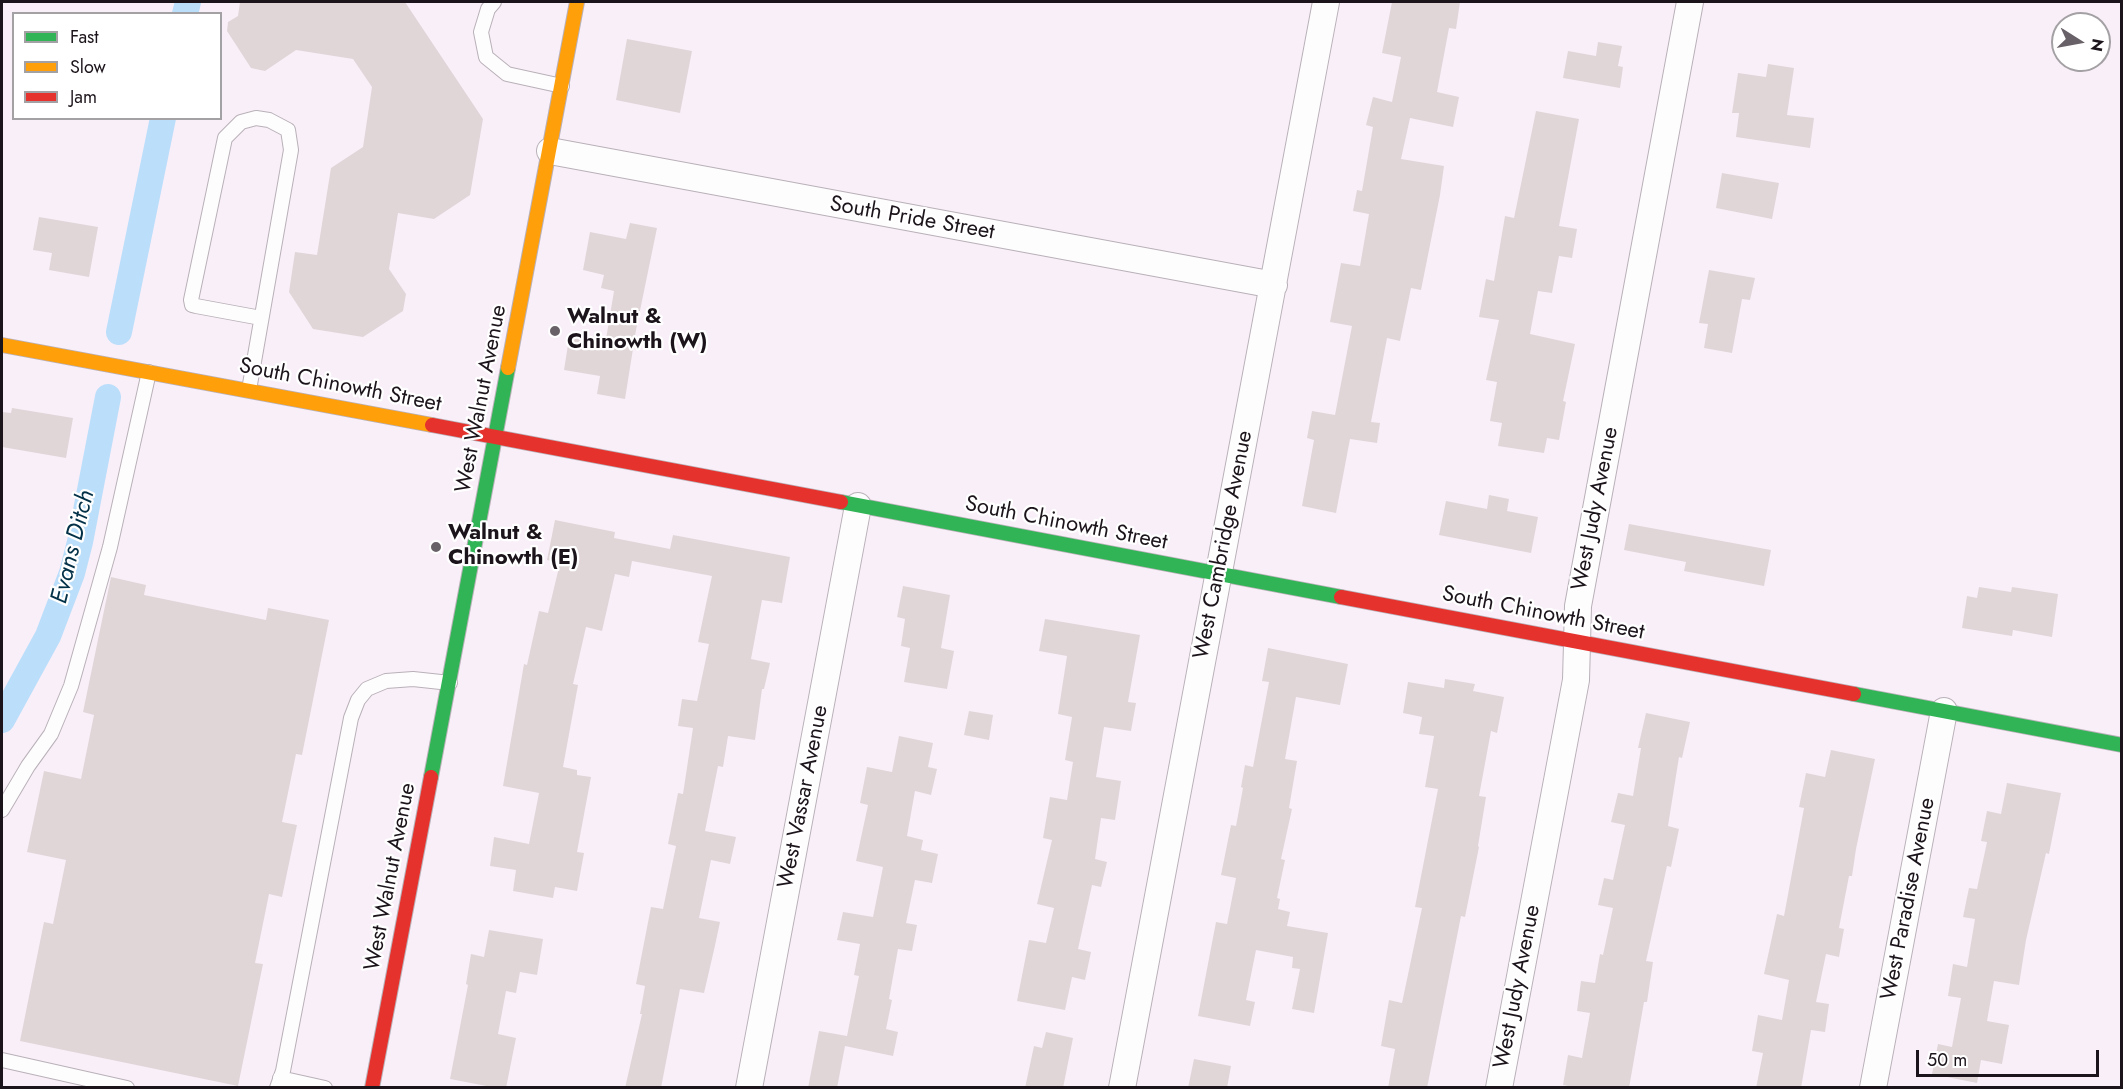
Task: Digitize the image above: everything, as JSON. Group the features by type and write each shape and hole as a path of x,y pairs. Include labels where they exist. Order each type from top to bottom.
{"street":[{"name":"West Walnut Avenue","path":"372,1088 577,2"},
{"name":"West Cambridge Avenue","path":"1122,1088 1274,285 1321,2"},
{"name":"West Judy Avenue","path":"1499,1088 1576,680 1578,606 1690,2"},
{"name":"South Pride Street","path":"550,152 1274,285"},
{"name":"South Chinowth Street","path":"2,345 496,436 2121,745"},
{"name":"West Vassar Avenue","path":"749,1088 858,506"},
{"name":"West Paradise Avenue","path":"1873,1088 1944,711"}],"lane":[{"path":"494,2 488,9 481,32 486,57 507,74 562,86"},
{"path":"249,390 291,150 288,129 269,120 256,118 241,122 225,138 191,300 192,305 261,318"},
{"path":"2,810 28,766 51,735 71,686 110,547 149,372"},
{"path":"325,1088 279,1083 351,718 358,700 367,689 386,681 413,679 450,683"},
{"path":"2,1060 126,1088"}],"building":[{"path":"240,2 405,2 483,119 470,195 434,219 398,213 389,269 406,294 403,311 363,337 313,329 289,292 295,252 317,255 331,168 363,147 372,87 353,59 296,50 265,71 251,68 227,31 228,22 238,16"},
{"path":"1392,2 1460,2 1456,29 1449,28 1437,92 1459,97 1453,127 1410,118 1401,159 1444,166 1440,195 1421,290 1411,288 1400,341 1387,338 1371,422 1380,423 1377,443 1350,439 1336,513 1302,506 1314,440 1307,438 1312,411 1335,415 1352,326 1330,322 1341,263 1360,266 1369,214 1353,211 1357,190 1362,191 1373,127 1366,125 1373,97 1392,102 1401,57 1382,53"},
{"path":"627,39 692,51 680,113 616,100"},
{"path":"1598,42 1622,46 1618,66 1623,67 1620,88 1563,78 1568,51 1596,56"},
{"path":"1768,64 1794,68 1787,115 1814,118 1810,148 1736,137 1739,113 1732,113 1738,73 1766,77"},
{"path":"1536,111 1579,119 1559,226 1577,229 1572,258 1559,256 1552,293 1538,291 1530,334 1575,344 1563,401 1566,402 1559,440 1547,438 1544,453 1498,446 1502,423 1490,421 1497,382 1486,380 1499,320 1479,317 1486,279 1494,281 1505,216 1514,218"},
{"path":"1722,173 1779,183 1772,219 1716,208"},
{"path":"39,217 98,227 89,277 49,270 52,253 33,250"},
{"path":"630,223 657,228 636,330 625,399 597,394 600,376 564,370 570,332 606,339 614,291 601,288 604,275 583,270 590,232 626,239"},
{"path":"1709,270 1755,278 1750,300 1742,299 1732,353 1704,348 1708,324 1699,323"},
{"path":"12,408 73,418 66,458 2,447 2,412 11,413"},
{"path":"1489,495 1509,499 1507,511 1538,517 1531,553 1439,535 1446,501 1487,509"},
{"path":"555,520 615,532 614,538 670,549 673,535 790,557 782,603 762,600 751,659 770,663 764,689 762,689 755,740 728,736 723,767 718,766 705,831 736,837 730,864 711,860 699,918 720,922 714,950 704,993 680,989 661,1088 625,1088 642,1014 640,1014 645,986 636,984 651,907 663,909 676,846 668,844 678,793 683,794 693,728 678,726 682,699 697,701 709,644 698,642 712,576 632,561 629,577 615,574 602,631 586,627 573,684 578,685 563,767 577,770 577,775 591,777 577,852 584,853 577,891 555,887 553,898 513,891 516,870 490,866 494,837 529,844 539,793 503,786 524,664 527,665 539,611 548,613 560,563 547,560"},
{"path":"1629,524 1771,550 1764,586 1684,571 1686,562 1624,550"},
{"path":"111,577 146,585 144,595 266,620 268,608 329,620 302,755 296,754 282,822 297,825 282,897 269,894 255,963 263,964 238,1086 20,1041 44,922 53,924 66,860 27,852 44,771 81,779 94,715 83,712"},
{"path":"903,586 950,595 941,648 954,651 947,689 904,682 910,648 901,646 905,619 897,617"},
{"path":"1979,587 2011,592 2012,587 2058,594 2052,637 2013,630 2012,636 1962,628 1967,596 1977,598"},
{"path":"1045,619 1140,635 1128,702 1136,703 1131,731 1104,727 1096,777 1121,781 1115,820 1101,818 1095,859 1107,862 1101,887 1092,885 1078,949 1091,952 1085,980 1072,977 1065,1010 1017,1001 1029,940 1046,943 1054,908 1037,904 1052,840 1043,838 1050,797 1067,800 1073,762 1065,760 1072,717 1058,714 1067,656 1039,651"},
{"path":"1268,648 1348,664 1340,705 1296,697 1285,759 1297,761 1289,808 1292,809 1281,859 1285,860 1277,898 1280,899 1278,909 1290,912 1287,926 1328,933 1314,1013 1292,1009 1300,969 1292,968 1293,957 1256,950 1246,1000 1255,1002 1250,1026 1198,1016 1216,922 1227,924 1236,878 1221,875 1231,825 1236,826 1245,765 1253,767 1269,682 1262,681"},
{"path":"1445,679 1475,684 1473,691 1504,697 1497,733 1491,731 1479,796 1486,797 1479,847 1465,917 1461,916 1427,1088 1388,1088 1395,1049 1381,1046 1389,1000 1402,1003 1422,908 1415,907 1438,789 1425,787 1434,736 1419,734 1422,717 1403,713 1408,682 1444,688"},
{"path":"969,711 993,715 989,740 964,735"},
{"path":"1646,713 1690,722 1682,758 1679,757 1668,826 1679,829 1671,867 1667,866 1646,961 1653,962 1629,1088 1579,1088 1563,1085 1568,1055 1582,1058 1590,1013 1577,1011 1581,981 1595,983 1600,954 1603,955 1613,908 1598,905 1604,878 1613,880 1625,825 1611,822 1618,793 1633,796 1641,748 1638,748"},
{"path":"899,736 933,743 928,767 937,769 931,795 915,791 907,836 923,840 921,850 938,854 932,883 915,880 906,923 917,925 912,951 898,949 886,1029 898,1032 893,1056 845,1046 837,1088 808,1088 819,1031 847,1036 859,976 854,975 860,944 837,940 843,912 873,917 883,867 856,861 868,805 860,803 867,767 892,772"},
{"path":"1831,750 1875,759 1852,876 1849,876 1839,928 1844,929 1839,957 1826,954 1816,1002 1829,1004 1825,1032 1811,1030 1801,1088 1756,1088 1763,1053 1752,1051 1758,1015 1782,1020 1789,980 1764,974 1777,914 1784,916 1804,808 1799,807 1806,773 1825,777"},
{"path":"2007,783 2061,793 2049,854 2046,853 2026,940 2019,985 1994,981 1987,1021 2009,1025 2002,1064 1981,1060 1977,1083 1932,1074 1938,1044 1952,1047 1961,998 1948,996 1953,964 1967,967 1975,919 1963,917 1969,888 1977,889 1987,842 1981,841 1987,811 2001,814"},
{"path":"489,930 543,939 537,975 520,972 516,993 506,991 498,1034 516,1038 506,1088 450,1079 468,985 466,984 471,954 484,957"},
{"path":"1046,1032 1073,1038 1063,1088 1025,1088 1034,1046 1042,1048"},
{"path":"1194,1059 1231,1066 1227,1088 1188,1088"}],"waterway":[{"name":"Evans Ditch","path":"186,12 188,2"},
{"name":"Evans Ditch","path":"119,332 163,120"},
{"name":"Evans Ditch","path":"2,720 48,636 72,573 108,397"}],"traffic: fast":[{"path":"431,777 508,368"},
{"path":"841,502 1341,597"},
{"path":"1854,694 2122,745"}],"traffic: slow":[{"path":"508,368 577,2"},
{"path":"2,345 432,425"}],"traffic: jam":[{"path":"432,425 841,502"},
{"path":"1341,597 1854,694"},
{"path":"372,1088 431,777"}],"place":[{"name":"Walnut & Chinowth (W)","path":"555,331"},
{"name":"Walnut & Chinowth (E)","path":"436,547"}]}
